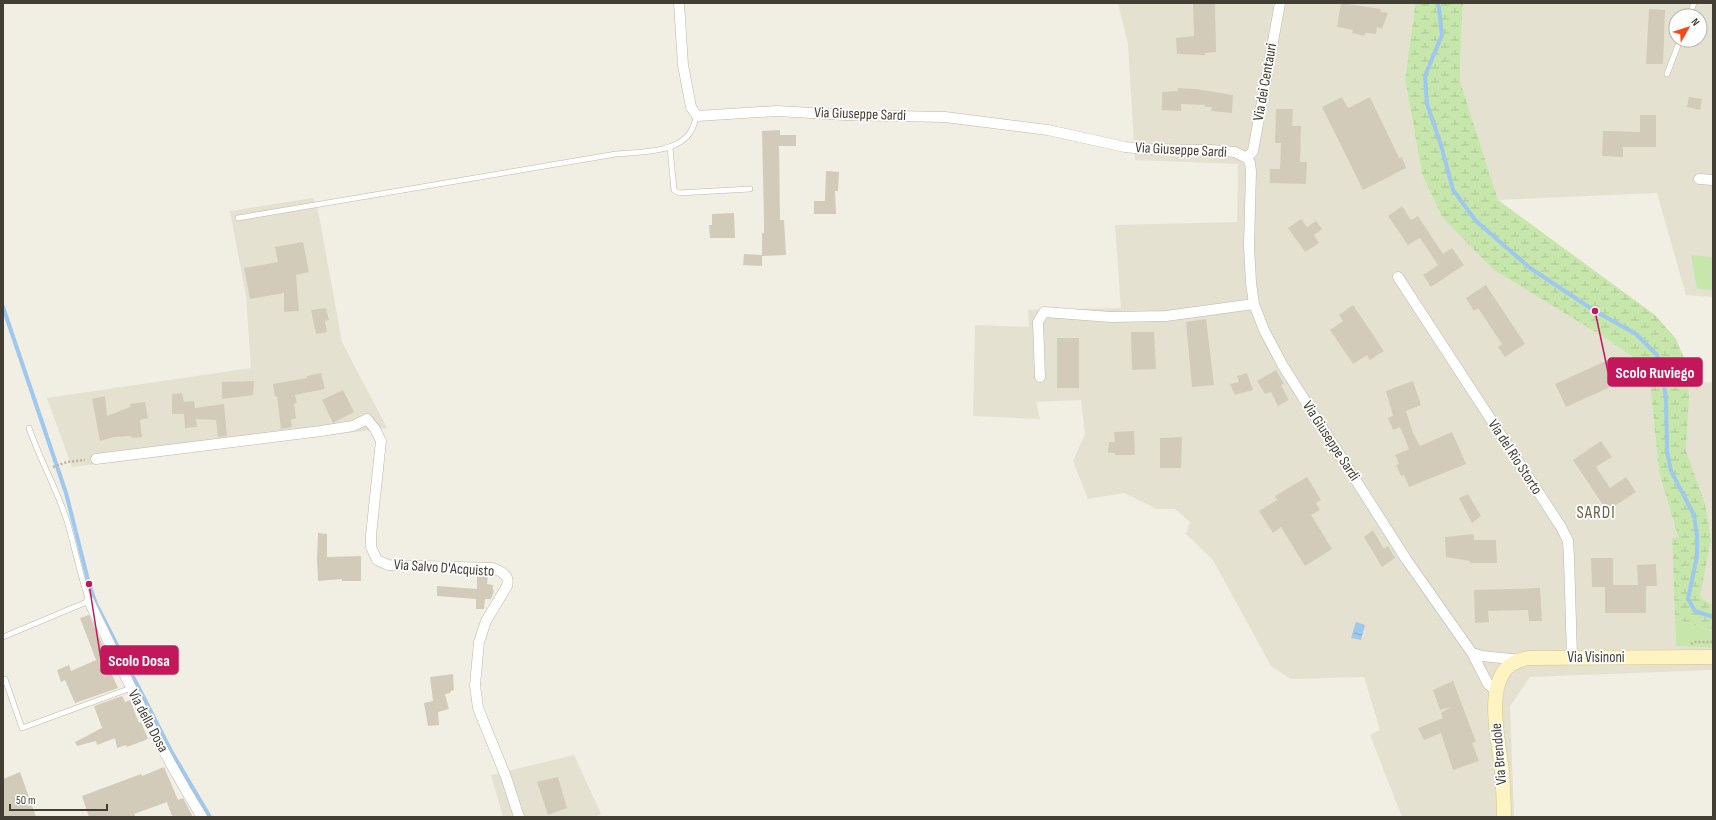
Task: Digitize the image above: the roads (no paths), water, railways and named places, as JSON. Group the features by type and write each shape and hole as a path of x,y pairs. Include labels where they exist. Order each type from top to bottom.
{"street":[{"path":"679,3 683,65 690,107 697,116"},
{"name":"Via dei Centauri","path":"1247,158 1253,151 1280,3"},
{"name":"Via Giuseppe Sardi","path":"697,116 777,111 845,115 945,117 1048,130 1125,147 1145,149 1226,151 1242,155 1247,158 1250,163 1251,171 1249,246 1251,284 1254,304 1264,330 1283,366 1410,566 1472,653 1488,684 1496,691"},
{"path":"1699,179 1713,180"},
{"name":"Via del Rio Storto","path":"1398,277 1561,527 1568,541 1572,657"},
{"path":"1040,377 1038,322 1044,312 1111,317 1166,316 1254,304"},
{"name":"Via Salvo D'Acquisto","path":"96,459 320,431 353,426 367,419 375,429 381,441 371,535 371,547 377,560 388,565 493,568 504,572 507,577 507,586 486,621 479,642 475,685 478,708 506,777 519,817"},
{"name":"Via della Dosa","path":"89,601 131,688 202,817"},
{"path":"1472,653 1521,660"},
{"name":"Via Visinoni","path":"1496,691 1504,671 1514,662 1528,658 1713,657"},
{"name":"Via Brendole","path":"1496,691 1497,737 1502,772 1504,817"}],"lane":[{"path":"1667,74 1677,48"},
{"path":"238,218 616,154 670,148 684,140 691,131 697,116"},
{"path":"670,148 674,190 679,193 750,190"},
{"path":"3,636 89,601 58,494 29,428"},
{"path":"5,679 22,728 131,688"}],"water":[{"path":"1356,622 1365,625 1361,640 1351,638"}],"waterway":[{"path":"1437,3 1439,8 1442,35 1425,76 1427,104 1441,145 1453,190 1476,221 1530,268 1595,311 1636,334 1657,355 1662,372 1666,398 1667,451 1671,471 1694,515 1697,536 1697,556 1688,599 1695,611 1713,617"},
{"path":"3,307 66,493 89,584 96,604 171,751 210,817"}],"place":[{"name":"Scolo Ruviego","path":"1595,311"},
{"name":"Scolo Dosa","path":"89,584"}],"district":[{"name":"SARDI","path":"1596,513"}]}
